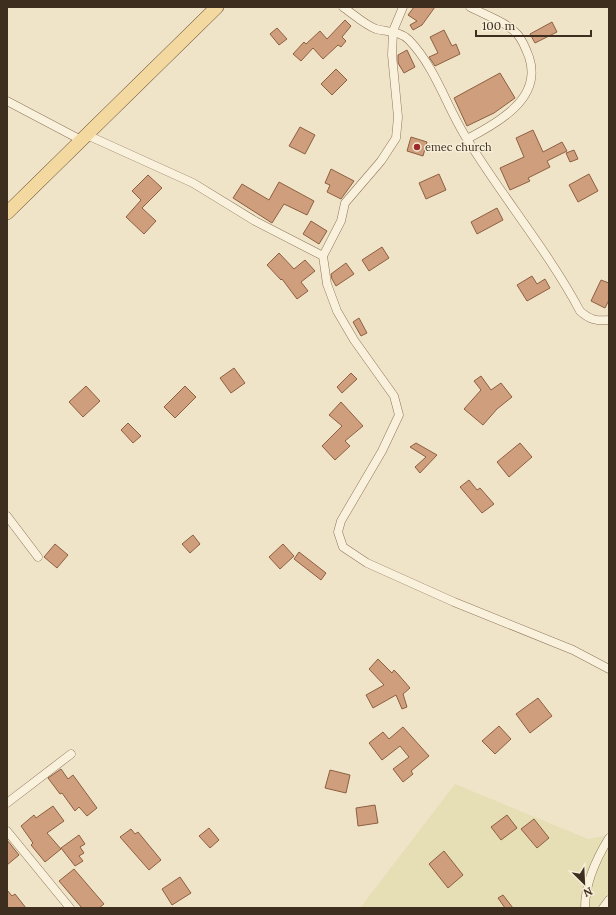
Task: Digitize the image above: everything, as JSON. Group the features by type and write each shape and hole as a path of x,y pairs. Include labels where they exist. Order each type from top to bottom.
{"main road":[{"path":"7,213 217,7"}],"street":[{"path":"343,7 375,28 393,31 408,39 423,57 467,139 484,167 544,250 580,311 588,318 597,321 609,320"},
{"path":"403,7 393,31 392,55 398,117 396,138 381,161 345,203 341,221 323,256 327,284 337,311 354,340 394,396 399,415 382,451 341,521 338,532 343,546 367,563 454,602 573,650 609,669"},
{"path":"467,139 494,125 511,110 529,88 532,76 532,66 526,49 517,34 470,7"},
{"path":"7,101 84,137 193,183 254,221 323,256"},
{"path":"7,516 38,557"},
{"path":"7,803 71,754"},
{"path":"7,831 70,908"},
{"path":"585,908 585,898 589,880 601,851 609,838"},
{"path":"603,908 609,900"}],"shaded area":[{"path":"455,784 588,839 609,835 609,908 360,908"}],"building":[{"path":"414,7 435,7 422,25 413,30 410,25 417,21 408,15"},
{"path":"345,20 351,26 342,37 346,41 341,47 338,45 323,59 313,48 301,61 293,54 304,42 306,44 320,31 327,39"},
{"path":"552,22 557,32 535,43 530,34"},
{"path":"277,28 287,39 279,45 270,34"},
{"path":"444,30 452,46 456,44 460,54 435,66 429,57 438,53 430,37"},
{"path":"407,50 415,67 404,73 398,63 398,55"},
{"path":"336,69 347,80 332,95 321,84"},
{"path":"500,73 515,98 494,113 467,126 454,98"},
{"path":"300,127 315,135 305,154 289,146"},
{"path":"533,130 543,152 562,142 567,151 547,161 550,167 528,178 530,181 510,190 500,168 524,157 516,138"},
{"name":"emec church","path":"411,137 427,142 423,156 407,151"},
{"path":"574,150 578,159 570,162 566,153"},
{"path":"331,169 354,181 341,199 327,192 330,185 325,183"},
{"path":"439,174 446,190 426,199 419,183"},
{"path":"589,174 598,191 578,202 569,185"},
{"path":"148,175 162,188 142,208 156,221 144,234 126,217 141,200 132,191"},
{"path":"279,182 314,201 307,215 284,204 272,223 233,198 242,184 269,200"},
{"path":"497,208 503,220 477,234 471,222"},
{"path":"311,221 327,231 319,244 303,234"},
{"path":"382,247 389,258 369,271 362,260"},
{"path":"279,253 294,269 305,260 315,271 301,282 308,291 297,299 282,279 281,280 267,265"},
{"path":"346,263 354,274 336,286 331,274"},
{"path":"532,276 537,284 545,279 550,288 527,301 517,285"},
{"path":"601,280 609,283 609,300 605,308 591,301"},
{"path":"359,318 367,333 361,336 353,322"},
{"path":"234,368 245,383 231,393 220,378"},
{"path":"351,373 357,379 342,393 337,387"},
{"path":"481,376 491,390 501,383 512,397 497,409 483,425 464,409 481,390 474,381"},
{"path":"86,386 100,401 83,417 69,402"},
{"path":"185,386 196,397 175,418 164,407"},
{"path":"341,402 363,426 345,441 350,446 335,460 322,446 342,426 329,415"},
{"path":"128,423 141,436 133,443 121,430"},
{"path":"416,443 437,455 420,473 415,467 426,457 410,447"},
{"path":"520,443 532,457 509,477 497,462"},
{"path":"469,480 477,490 480,488 494,504 482,513 460,487"},
{"path":"193,535 200,544 190,553 182,544"},
{"path":"55,544 68,555 57,568 44,557"},
{"path":"283,544 294,556 280,569 269,557"},
{"path":"299,552 326,573 321,580 294,559"},
{"path":"378,659 392,673 394,670 410,688 403,694 407,707 402,709 396,695 373,708 366,695 384,685 369,669"},
{"path":"538,698 552,716 530,733 516,714"},
{"path":"499,726 511,739 495,754 482,741"},
{"path":"403,727 429,756 411,771 413,774 403,782 393,769 409,757 400,746 382,760 369,743 383,732 389,739"},
{"path":"61,769 68,779 73,775 97,808 87,816 79,807 75,811 62,793 60,794 48,778"},
{"path":"330,770 350,775 346,793 325,788"},
{"path":"375,805 378,823 358,826 356,808"},
{"path":"53,806 64,821 47,833 61,849 45,862 31,845 33,843 21,826 34,815 36,818"},
{"path":"507,815 517,828 501,840 491,827"},
{"path":"534,819 549,838 537,848 521,829"},
{"path":"209,828 219,840 210,848 199,836"},
{"path":"131,829 135,834 138,832 161,860 149,870 120,837"},
{"path":"79,835 85,844 80,847 84,853 79,856 83,861 75,866 61,848"},
{"path":"7,840 19,855 7,865"},
{"path":"444,851 463,875 448,888 429,864"},
{"path":"74,869 104,904 99,908 82,908 59,881"},
{"path":"180,877 191,893 172,905 162,889"},
{"path":"7,890 12,896 15,894 26,908 7,908"},
{"path":"503,895 513,908 505,908 498,898"}],"place":[{"name":"emec church","path":"417,147"}]}
